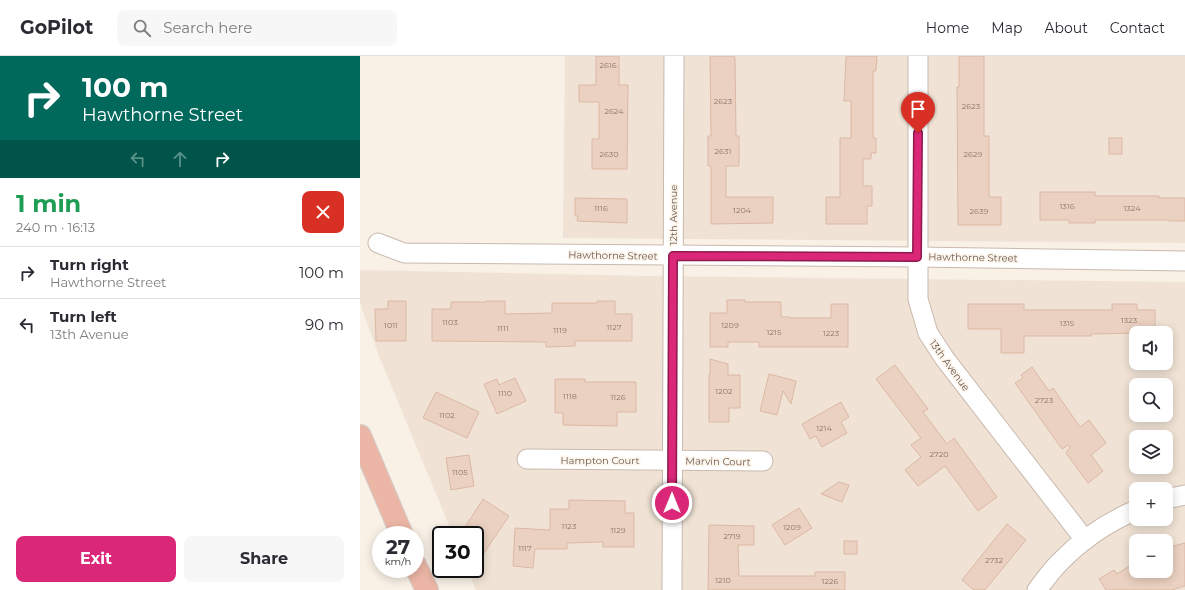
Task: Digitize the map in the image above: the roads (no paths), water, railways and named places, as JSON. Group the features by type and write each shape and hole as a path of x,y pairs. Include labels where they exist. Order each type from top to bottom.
{"highway":[{"path":"360,436 398,526"},
{"path":"421,578 427,590"}],"street":[{"name":"12th Avenue","path":"672,590 674,56"},
{"name":"13th Avenue","path":"918,56 918,299 928,333 944,359 1085,540"},
{"name":"Hawthorne Street","path":"378,243 404,253 917,257 1185,261"},
{"name":"Hampton Court","path":"527,460 672,460"},
{"name":"Marvin Court","path":"672,460 763,461"},
{"path":"1173,498 1185,495"},
{"path":"1037,590 1058,563 1085,540 1129,513"}]}
